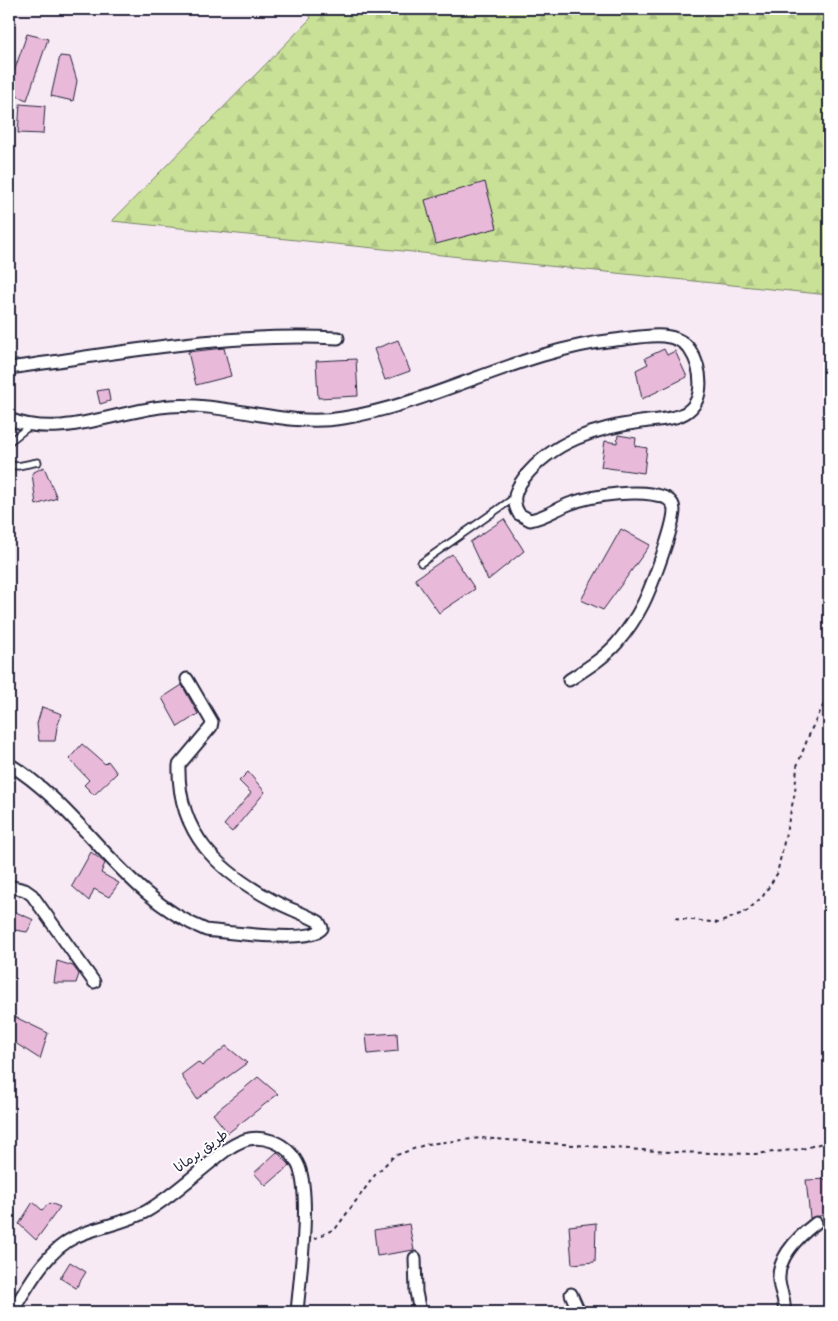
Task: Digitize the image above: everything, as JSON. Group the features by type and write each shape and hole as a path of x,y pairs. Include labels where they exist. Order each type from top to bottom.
{"street":[{"path":"9,368 206,342 305,336 338,338"},
{"path":"9,419 31,425 65,426 143,409 174,406 228,409 316,421 343,418 392,406 516,363 602,342 663,336 675,338 690,349 696,363 700,383 694,406 684,414 666,419 604,427 558,447 527,475 514,498 519,514 530,520 544,516 578,500 602,494 658,496 669,500 674,506 673,519 654,578 643,604 617,644 569,680"},
{"path":"9,764 53,798 157,902 191,923 206,930 286,937 318,933 322,928 319,922 276,902 242,883 226,870 201,844 190,828 182,799 179,765 211,727 212,722 187,678"},
{"path":"9,886 25,890 32,895 94,982"},
{"name":"طريق برمانا","path":"12,1312 38,1271 62,1245 75,1237 148,1211 229,1148 241,1140 253,1137 265,1138 281,1144 294,1158 299,1167 303,1185 303,1244 297,1312"},
{"path":"784,1312 786,1302 779,1281 782,1261 799,1237 816,1223"},
{"path":"415,1258 416,1292 420,1312"},
{"path":"571,1294 579,1312"}],"lane":[{"path":"9,442 31,425"},
{"path":"9,465 18,466 38,462"},
{"path":"421,564 514,498"}],"path":[{"path":"675,918 719,923 747,911 763,896 777,874 794,792 797,766 811,730 829,694"},
{"path":"303,1244 336,1228 375,1175 394,1156 427,1144 481,1138 669,1152 755,1154 802,1150 829,1141"}],"green space":[{"path":"306,9 829,9 829,295 112,221 311,18"}],"building":[{"path":"27,34 48,39 27,100 9,93 9,86"},
{"path":"60,56 70,57 77,81 73,101 51,96"},
{"path":"20,104 45,106 43,134 18,133"},
{"path":"485,182 497,228 436,244 425,200"},
{"path":"398,340 410,371 385,380 374,349"},
{"path":"224,348 231,376 196,385 188,352"},
{"path":"664,349 667,355 675,351 687,377 642,399 636,370 648,364 645,358"},
{"path":"356,359 358,396 318,398 316,361"},
{"path":"108,389 110,401 100,404 97,391"},
{"path":"618,435 636,438 635,446 647,448 644,473 601,467 605,441 617,443"},
{"path":"44,467 57,498 36,505 32,473"},
{"path":"504,519 524,551 488,580 470,542"},
{"path":"621,529 650,545 603,610 581,600"},
{"path":"452,554 475,589 439,613 415,579"},
{"path":"182,685 198,714 178,727 162,698"},
{"path":"42,707 62,714 57,727 55,741 39,741 37,724"},
{"path":"82,744 105,764 108,761 117,773 94,795 84,785 89,780 69,759"},
{"path":"248,772 265,792 232,832 224,825 251,793 239,781"},
{"path":"91,852 105,863 101,873 119,883 109,897 94,889 89,901 72,886"},
{"path":"11,910 34,920 27,932 9,929"},
{"path":"57,961 73,966 79,974 76,983 54,983"},
{"path":"9,1014 48,1033 40,1059 9,1039"},
{"path":"397,1033 398,1051 368,1054 366,1035"},
{"path":"226,1046 247,1063 197,1099 181,1075 198,1062 202,1066"},
{"path":"258,1077 278,1094 228,1133 213,1114"},
{"path":"277,1152 290,1165 266,1186 254,1173"},
{"path":"829,1179 829,1214 810,1218 806,1180"},
{"path":"33,1202 42,1210 50,1203 60,1207 36,1240 19,1224"},
{"path":"596,1223 595,1262 572,1264 569,1226"},
{"path":"409,1224 414,1250 377,1256 374,1230"},
{"path":"70,1262 86,1272 76,1288 60,1278"}]}
